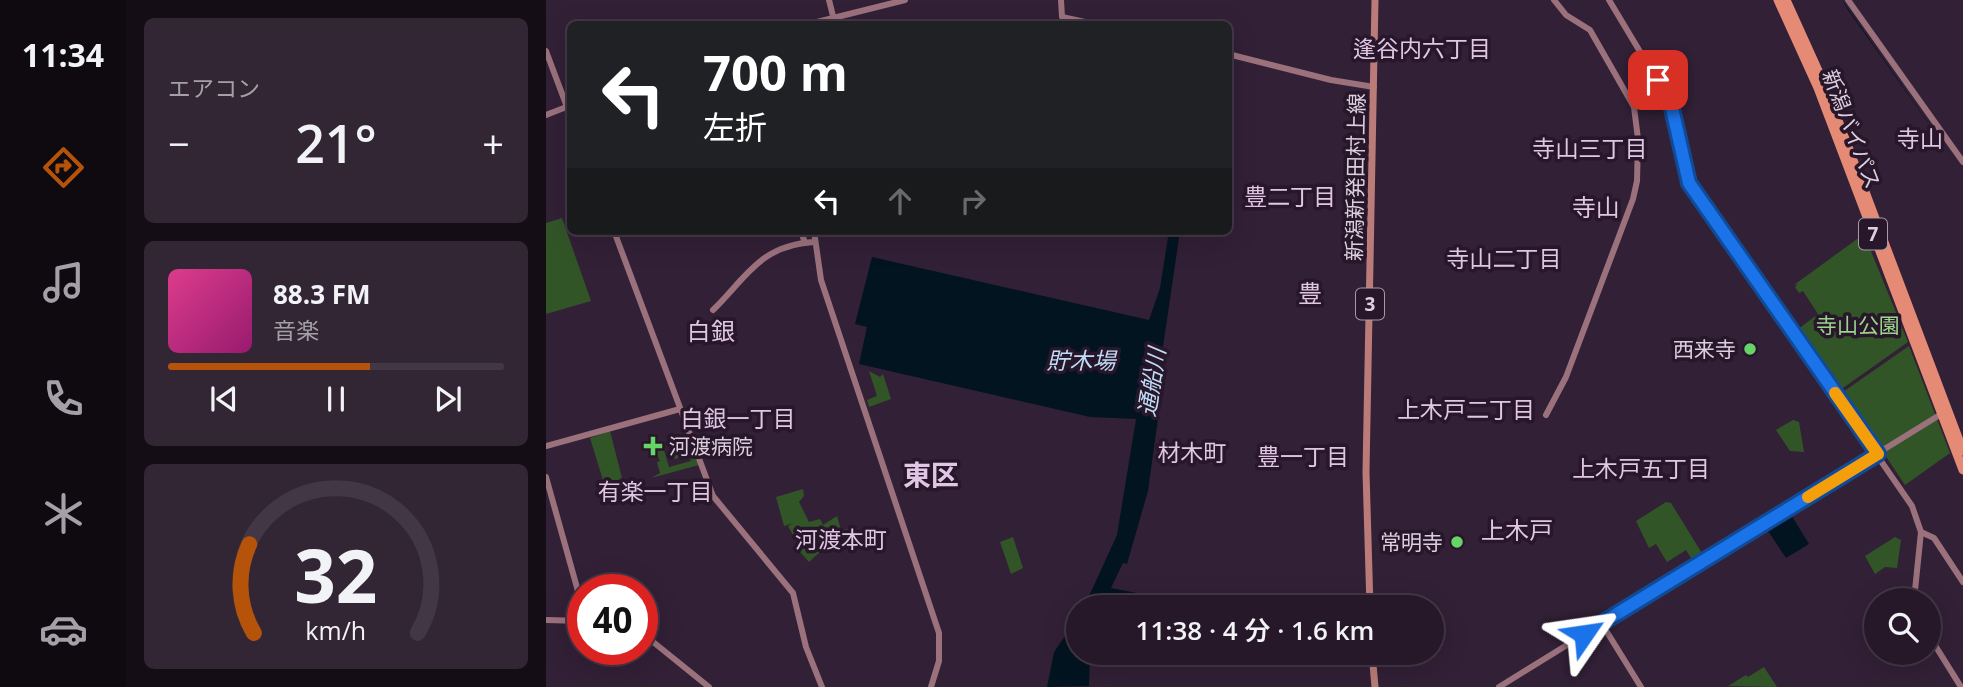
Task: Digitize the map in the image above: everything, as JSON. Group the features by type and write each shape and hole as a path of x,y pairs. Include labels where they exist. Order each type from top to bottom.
{"highway":[{"name":"新潟バイパス","path":"1778,0 1808,61 1963,470"},
{"name":"新潟バイパス","path":"1786,0 1825,86 1963,451"}],"main road":[{"name":"新潟新発田村上線","path":"1370,595 1366,472 1376,0"},
{"path":"1373,665 1375,687"}],"street":[{"path":"831,0 835,21 905,0"},
{"path":"1061,0 1062,17 1080,21"},
{"path":"1546,415 1566,378 1633,199 1637,181 1638,124 1634,107 1590,30 1566,15 1554,0"},
{"path":"1609,0 1669,100 1689,183 1912,506 1921,532 1915,588"},
{"path":"1848,0 1963,162"},
{"path":"546,51 567,101"},
{"path":"1232,55 1331,80 1374,87"},
{"path":"546,114 567,107"},
{"path":"615,235 713,496 793,593 806,646 822,687"},
{"path":"802,235 805,243"},
{"path":"814,235 821,279 934,616 940,654 931,687"},
{"path":"713,310 758,261 805,243 814,243"},
{"path":"546,446 680,409"},
{"path":"1499,687 1938,416"},
{"path":"546,477 573,574"},
{"path":"1921,532 1934,538 1963,582"},
{"path":"546,620 567,621"},
{"path":"1602,624 1641,687"},
{"path":"658,647 709,687"},
{"path":"1941,655 1961,687"}],"green space":[{"path":"562,218 591,301 546,314 546,223"},
{"name":"寺山公園","path":"1864,234 1908,342 1840,390 1797,330 1818,314 1803,291 1799,293 1795,287 1798,284 1794,285"},
{"path":"1909,346 1950,453 1905,485 1843,392"},
{"path":"869,371 880,377 883,374 891,399 869,407 867,400 877,396"},
{"path":"1793,420 1799,422 1804,452 1790,451 1776,430"},
{"path":"610,431 622,478 619,479 621,486 606,490 590,438"},
{"path":"657,441 662,443 669,467 691,461 689,455 674,459 670,444 676,442 680,455 687,453 688,449 692,451 699,465 651,478 660,473 657,462 660,461 653,446 658,445"},
{"path":"803,489 804,496 799,502 809,522 820,519 823,525 837,516 841,530 853,528 854,532 843,535 841,544 823,549 809,562 795,546 798,544 788,526 793,523 784,526 776,497"},
{"path":"1666,502 1671,503 1703,555 1693,561 1686,550 1667,562 1656,544 1649,548 1636,521"},
{"path":"1013,537 1023,568 1011,574 1000,542"},
{"path":"1895,537 1901,540 1897,568 1885,567 1875,574 1865,556"},
{"path":"1764,667 1777,687 1728,686 1746,675 1748,677"}],"water":[{"path":"1842,0 1963,172 1848,10"},
{"name":"貯木場","path":"1168,235 1179,235 1157,388 1162,390 1148,491 1127,564 1123,563 1111,588 1148,595 1090,595 1117,535 1136,419 1090,417 859,364 867,327 855,324 872,257 1149,320 1160,288"},
{"path":"1790,513 1809,544 1786,558 1766,528"},
{"path":"1066,634 1066,665 1090,665 1089,686 1047,687 1054,652"}],"slow traffic":[{"path":"1808,497 1878,454 1835,393"}],"place":[{"name":"西来寺","path":"1750,349"},
{"name":"河渡病院","path":"653,446"},
{"name":"常明寺","path":"1457,542"}],"district":[{"name":"逢谷内六丁目","path":"1422,48"},
{"name":"寺山","path":"1920,138"},
{"name":"寺山三丁目","path":"1590,148"},
{"name":"豊二丁目","path":"1290,196"},
{"name":"寺山","path":"1596,206"},
{"name":"寺山二丁目","path":"1504,258"},
{"name":"豊","path":"1310,292"},
{"name":"白銀","path":"711,330"},
{"name":"上木戸二丁目","path":"1466,409"},
{"name":"白銀一丁目","path":"738,418"},
{"name":"材木町","path":"1192,452"},
{"name":"豊一丁目","path":"1303,456"},
{"name":"上木戸五丁目","path":"1641,468"},
{"name":"東区","path":"931,474"},
{"name":"有楽一丁目","path":"655,491"},
{"name":"上木戸","path":"1517,529"},
{"name":"河渡本町","path":"841,539"}],"route":[{"path":"1584,634 1878,454 1694,192 1685,170 1671,104 1658,80"}],"water label":[{"name":"通船川","path":"1151,382"}]}
